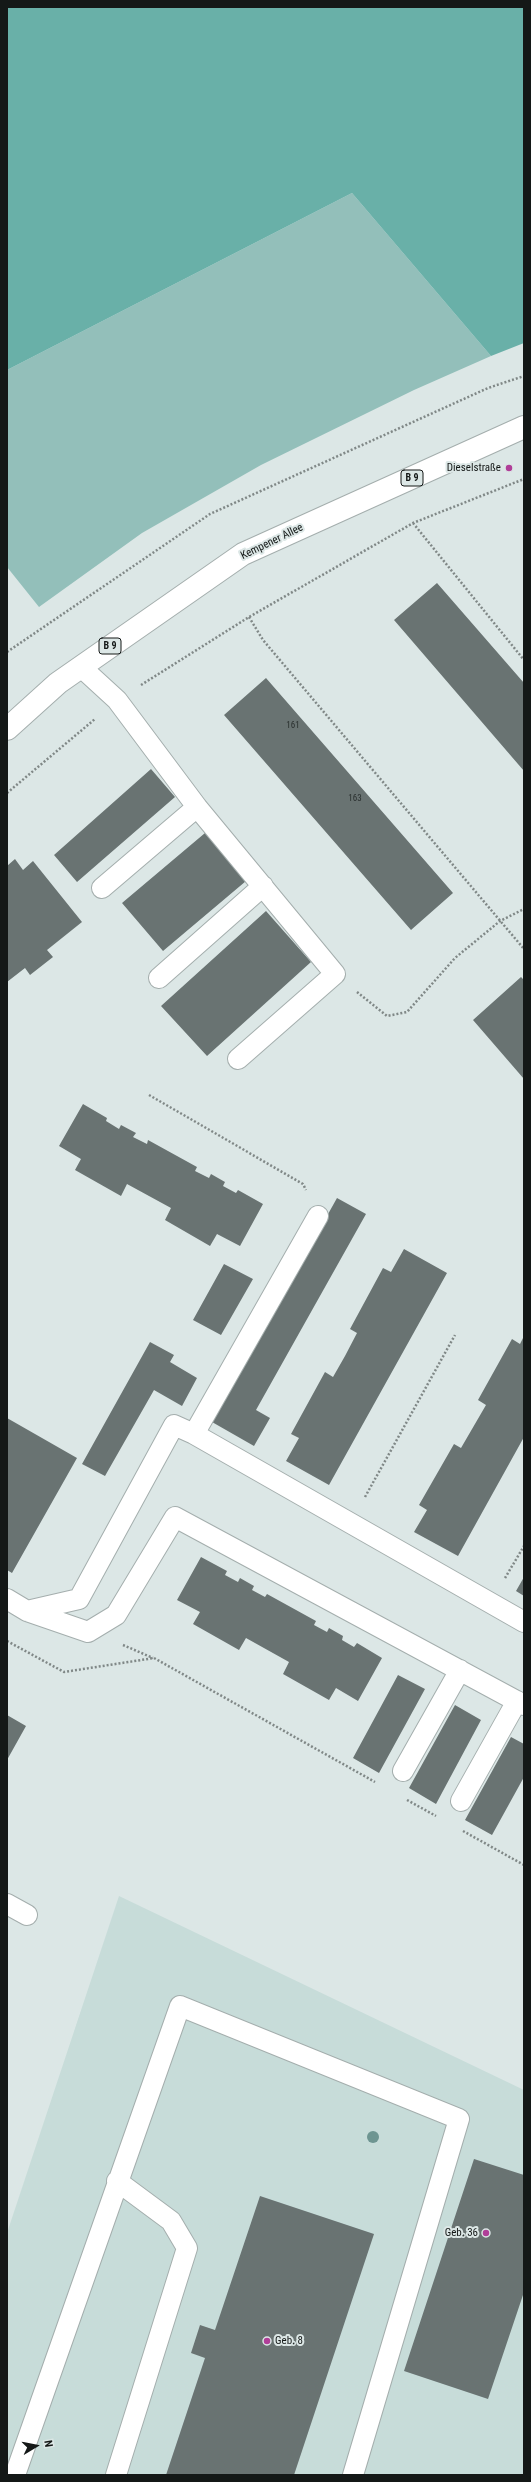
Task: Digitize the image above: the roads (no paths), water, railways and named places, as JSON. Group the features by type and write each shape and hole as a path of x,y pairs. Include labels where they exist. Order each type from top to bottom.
{"main road":[{"name":"Kempener Allee","path":"7,729 58,682 243,554 524,427"}],"lane":[{"path":"81,667 117,700 197,807 335,974 238,1059"},
{"path":"102,888 197,807"},
{"path":"159,978 263,886"},
{"path":"194,1434 318,1216"},
{"path":"27,1611 79,1599 174,1425 194,1434 524,1622"},
{"path":"7,1599 27,1611 88,1632 116,1615 175,1517 520,1703 460,1800"},
{"path":"403,1770 460,1670"},
{"path":"7,1904 27,1915"},
{"path":"15,2475 117,2181 180,2006 459,2119 354,2475"},
{"path":"116,2475 187,2248 171,2221 117,2181"}],"place":[{"name":"Dieselstraße","path":"509,468"},
{"name":"Geb. 36","path":"486,2233"},
{"name":"Geb. 8","path":"267,2341"}]}
